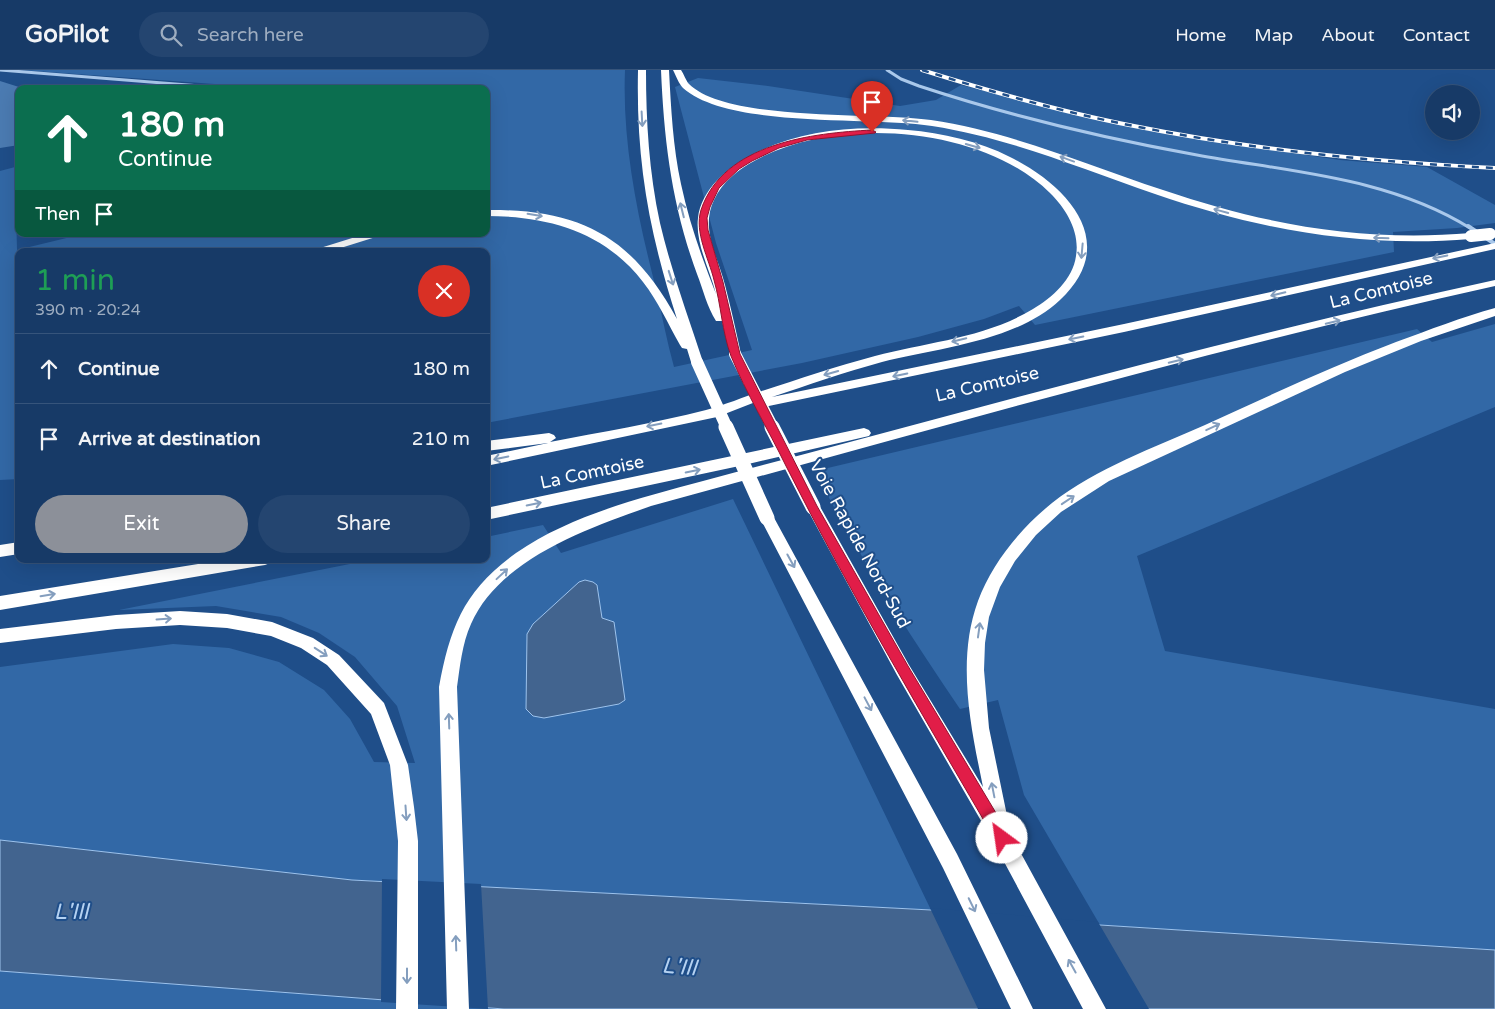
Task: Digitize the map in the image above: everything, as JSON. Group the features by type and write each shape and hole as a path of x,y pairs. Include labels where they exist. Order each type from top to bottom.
{"highway":[{"path":"642,70 643,140 655,223 697,362"},
{"name":"Voie Rapide Nord-Sud","path":"665,70 671,148 676,184 685,222 702,276 735,354 812,507 903,670 1007,847 1096,1009"},
{"path":"676,70 679,79 692,91 725,104 768,112 900,120 967,129 1030,145 1202,206 1286,227 1369,238 1430,239 1492,233"},
{"path":"708,414 791,385 878,360 970,337 1028,316 1056,297 1076,274 1083,251 1079,225 1066,203 1053,189 1023,167 989,151 952,140 914,134 850,132 806,138 777,147 750,159 727,176 710,197 703,218 706,240 719,282 735,354"},
{"path":"490,213 526,214 560,220 591,232 624,254 648,280 697,362 767,518 950,861 1022,1009"},
{"path":"331,248 365,237"},
{"name":"La Comtoise","path":"490,460 634,428 1124,328 1493,246"},
{"name":"La Comtoise","path":"490,513 744,460 1128,372 1495,283"},
{"path":"1007,847 975,692 976,653 980,619 989,590 1015,548 1036,525 1057,507 1108,476 1238,415 1371,356 1495,312"},
{"path":"458,1009 448,687 454,652 466,618 480,596 504,571 555,537 648,501 1128,372"},
{"path":"490,446 634,428"},
{"path":"0,551 15,549"},
{"path":"0,603 241,563"},
{"path":"0,636 116,622 180,618 227,621 272,629 307,643 333,660 378,709 399,765 408,841 408,1009"}],"street":[{"path":"0,70 198,85"},
{"path":"887,70 903,79 957,98 1057,127 1146,146 1364,184 1396,192 1452,216 1493,246"}],"shaded area":[{"path":"21,70 625,70 626,125 637,208 674,367 752,350 716,243 675,87 698,78 768,86 900,106 936,100 961,85 1093,119 1171,135 1340,160 1427,167 1495,205 1495,223 1457,228 1393,232 1394,252 1035,325 1019,306 984,319 918,337 802,363 490,422 490,248 25,248 71,237 490,237 490,85 229,85"},
{"path":"15,167 15,237 17,237 17,248 15,248 15,479 0,480 0,171"},
{"path":"1495,324 1495,407 1137,556 1165,651 1495,709 1495,950 1100,925 1024,795 998,700 960,709 884,592 848,532 815,471 1417,329 1432,342"},
{"path":"733,499 931,910 352,880 0,840 0,667 173,644 229,648 279,662 324,690 350,719 374,762 415,763 397,706 355,657 319,633 281,617 216,606 119,610 355,563 490,563 490,536 543,525 561,553"},
{"path":"0,971 26,973 504,1009 0,1009"}],"water":[{"path":"585,580 597,585 602,618 614,622 625,700 619,704 544,718 533,716 526,709 527,634 533,624 579,582"},
{"name":"L'Ill","path":"0,840 352,880 931,910 1100,925 1495,950 1495,1009 504,1009 0,971"}],"pier":[{"path":"382,879 481,884 488,1009 381,1002"},
{"path":"930,908 1098,922 1149,1009 978,1009"}],"building":[{"path":"0,81 15,86 15,146 0,148"}],"railway":[{"path":"922,70 1054,108 1224,142 1314,154 1495,168"}],"route":[{"path":"872,132 850,132 806,138 790,142 750,159 736,168 716,187 706,207 703,218 704,230 719,282 735,354 812,507 903,670 1002,838"}]}
